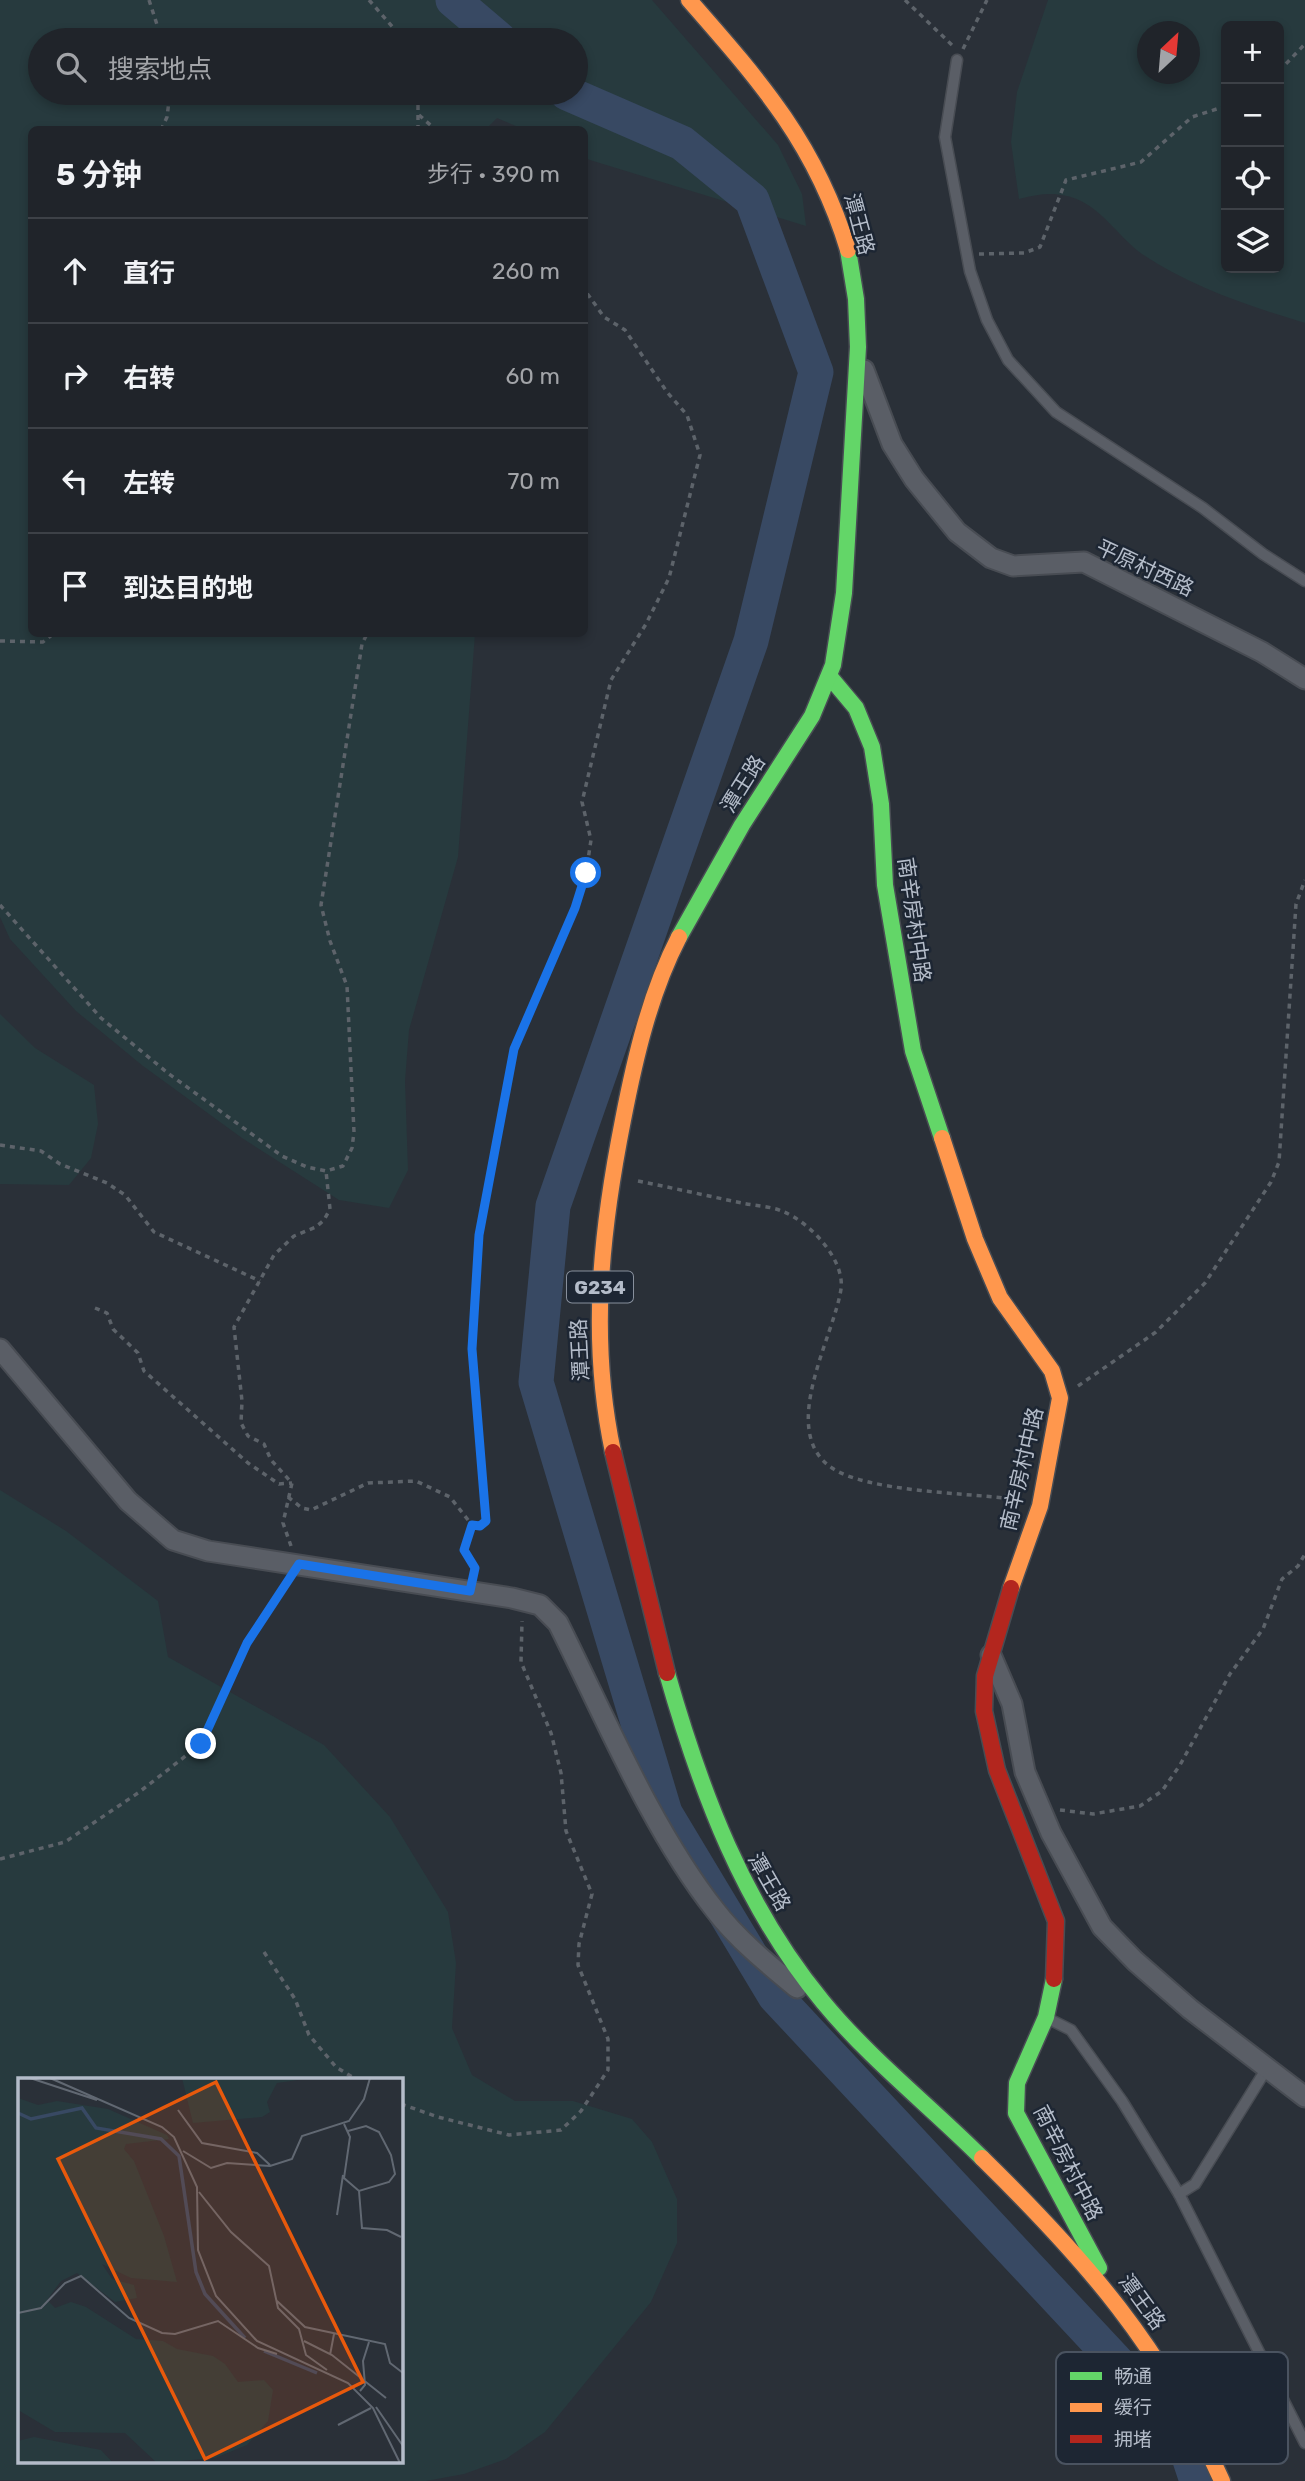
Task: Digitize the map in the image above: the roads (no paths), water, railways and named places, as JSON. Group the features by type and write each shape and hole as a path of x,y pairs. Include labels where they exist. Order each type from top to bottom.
{"main road":[{"name":"潭王路","path":"689,0 794,124 822,174 842,232 856,298 857,351 844,572 838,639 830,677 818,707 759,796 685,924 655,992 634,1061 606,1207 597,1324 607,1431 668,1685 733,1864 775,1936 821,2001 1039,2211 1097,2275 1153,2352"},
{"name":"南辛房村中路","path":"830,677 856,708 872,747 881,804 885,885 913,1051 975,1239 1000,1298 1052,1371 1060,1398 1040,1506 985,1676 984,1711 997,1770 1056,1921 1054,1983 1046,2017 1017,2083 1016,2113 1121,2308"},
{"name":"潭王路","path":"1215,2464 1222,2481"}],"street":[{"name":"平原村西路","path":"857,351 892,444 914,479 957,532 991,558 1013,566 1084,562 1251,646 1305,679"},
{"path":"0,1349 128,1501 173,1540 208,1551 470,1591 540,1605 558,1623 630,1767 681,1861 716,1912 776,1970 864,2043"},
{"path":"991,1655 1012,1704 1025,1773 1040,1808 1102,1927 1135,1961 1190,2009 1305,2097"}],"lane":[{"path":"957,60 945,137 967,254 987,320 1008,360 1056,412 1203,508 1263,554 1305,581"},
{"path":"1046,2017 1071,2030 1122,2101 1180,2194 1260,2352"},
{"path":"1180,2194 1195,2184 1267,2068"},
{"path":"1288,2408 1305,2442"}],"waterway":[{"path":"453,0 486,28"},
{"path":"588,102 682,143 752,200 816,372 751,641 553,1206 536,1382 665,1813 775,1996 1107,2352"},
{"path":"1191,2464 1197,2481"}]}
